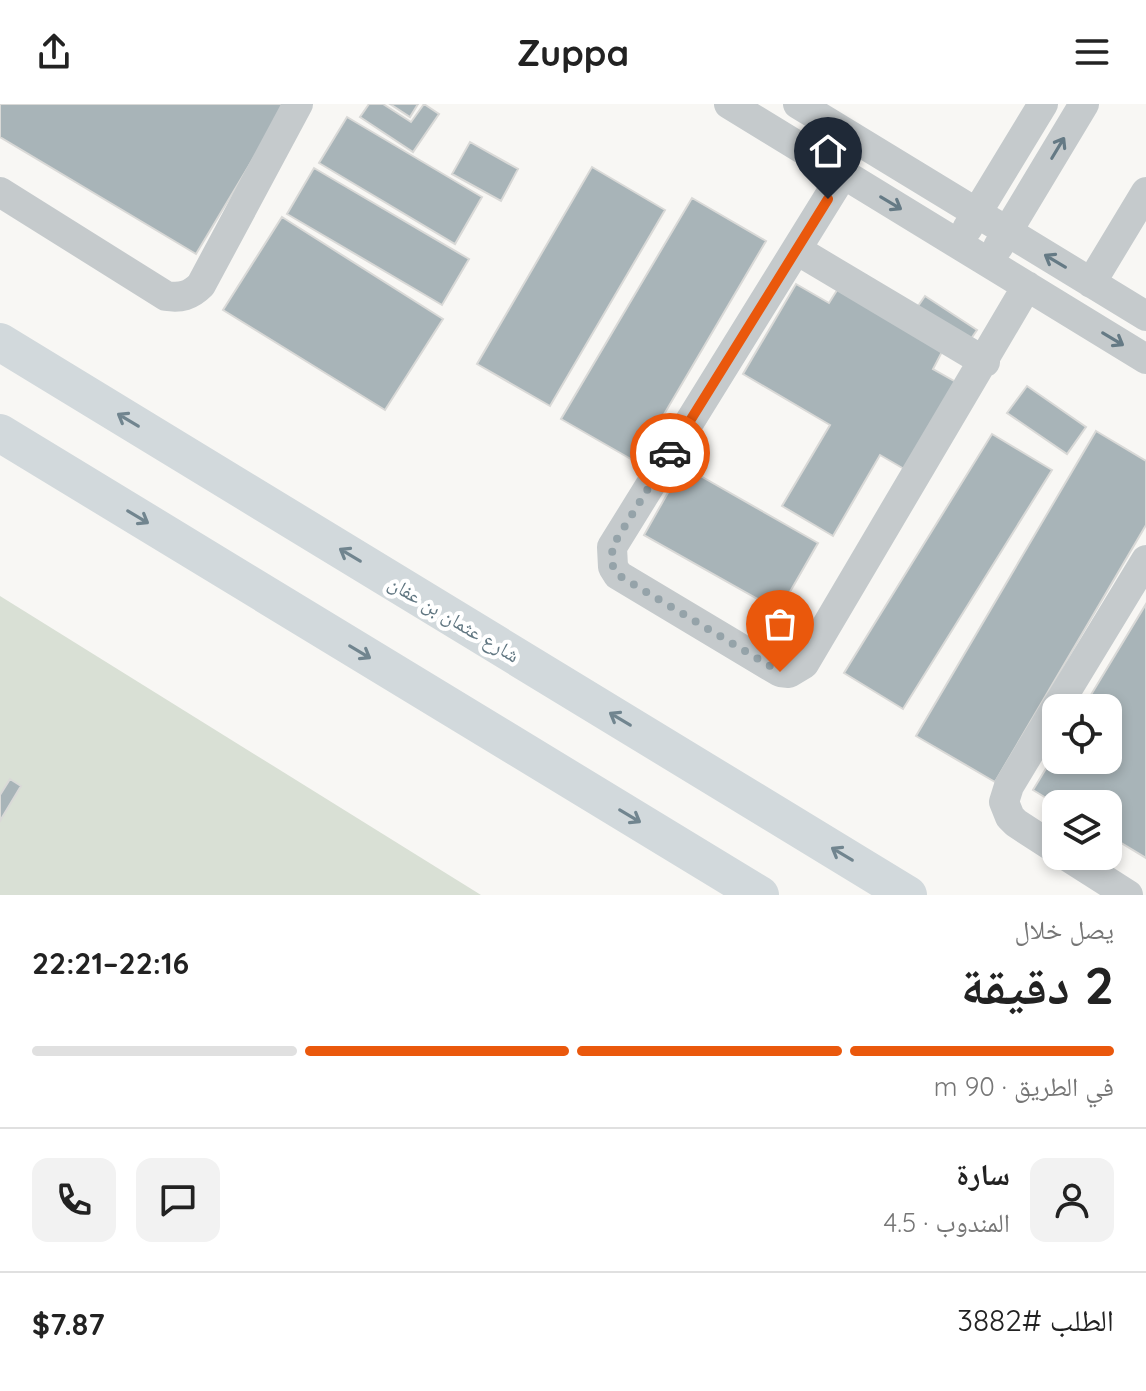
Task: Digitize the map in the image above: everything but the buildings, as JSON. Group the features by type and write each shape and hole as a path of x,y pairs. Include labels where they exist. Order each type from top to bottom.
{"main road":[{"name":"شارع عثمان بن عفان","path":"0,342 908,895"},
{"path":"0,433 760,895"}],"street":[{"path":"0,192 166,296 184,297 193,294 201,285 298,104"},
{"path":"729,104 1146,359"},
{"path":"798,104 1146,316"},
{"path":"958,244 1043,104"},
{"path":"989,262 1084,104"},
{"path":"843,174 617,538 611,557 618,575 780,672 789,673 804,664 985,362 1027,286"},
{"path":"1091,283 1146,192"},
{"path":"797,250 985,362"},
{"path":"1065,694 1146,560"},
{"path":"1042,731 1009,786 1004,802 1016,823 1042,840"},
{"path":"1089,870 1128,895"}],"shaded area":[{"path":"0,596 481,895 0,895"}],"way so far":[{"path":"670,453 612,547 613,567 618,575 780,672"}],"route":[{"path":"670,453 828,199"}]}
